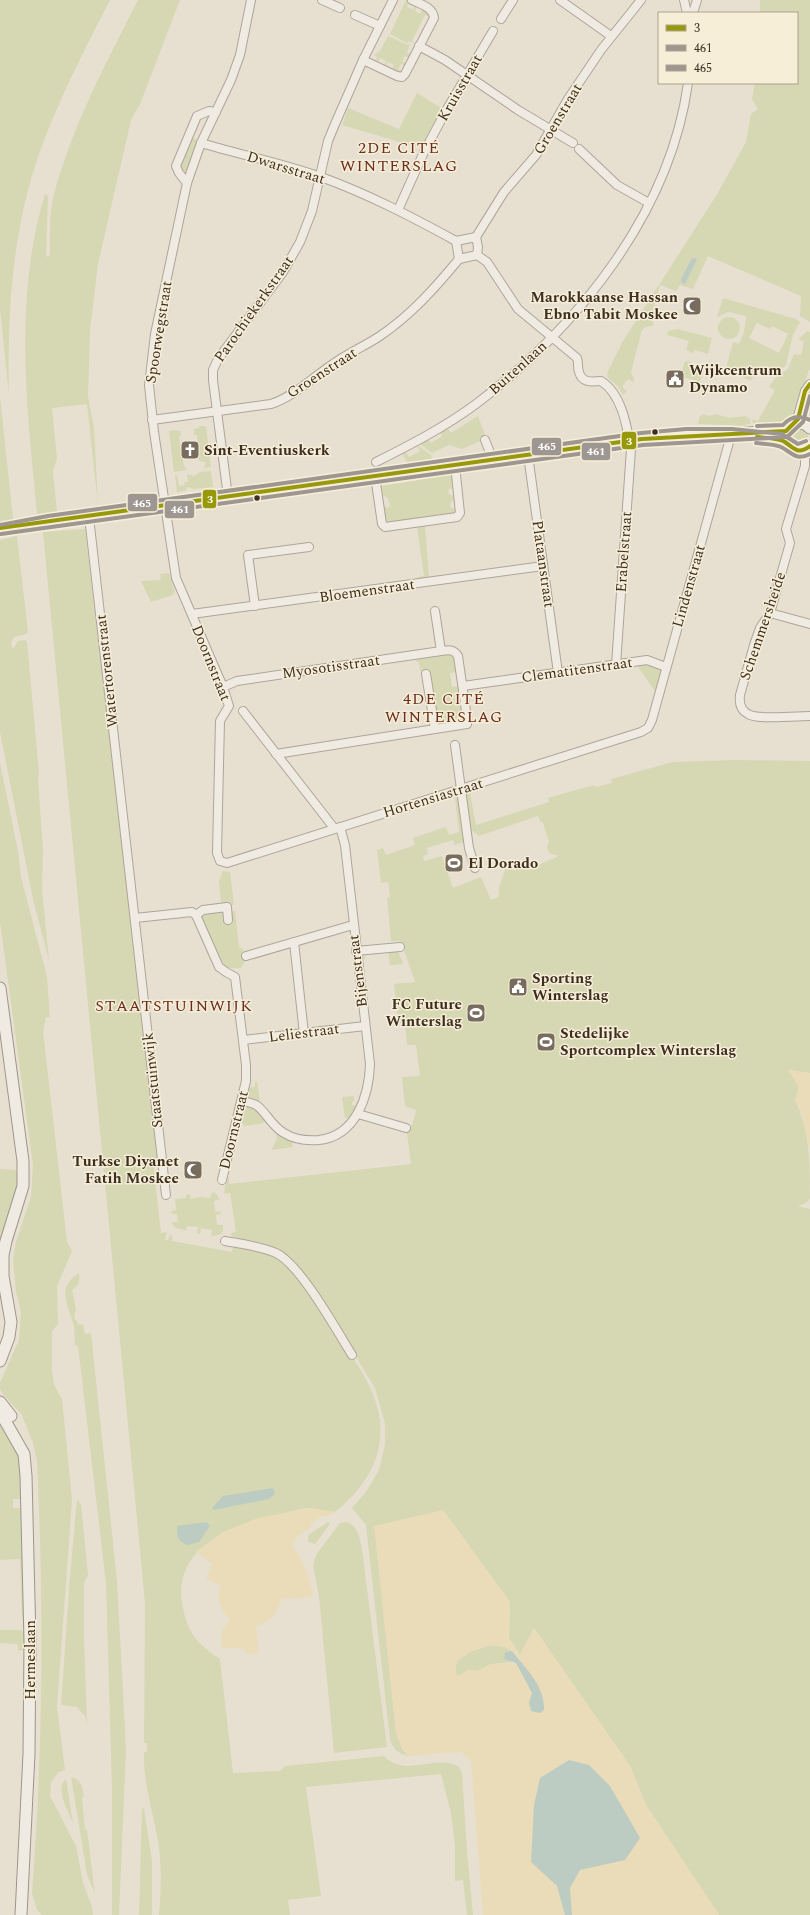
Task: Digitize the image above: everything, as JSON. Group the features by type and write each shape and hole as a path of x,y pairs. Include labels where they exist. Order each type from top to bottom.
{"street":[{"name":"Spoorwegstraat","path":"165,506 152,420 149,385 152,356 178,220 187,183 201,143 231,80 240,55 251,0"},
{"path":"322,0 340,8"},
{"name":"Parochiekerkstraat","path":"228,497 213,380 214,364 284,272 300,242 312,211 328,141 334,124 363,60 393,0"},
{"path":"363,60 397,76 402,77 405,74 434,18 433,12 412,0"},
{"path":"501,19 513,0"},
{"path":"560,0 611,36"},
{"name":"Groenstraat","path":"476,237 504,192 536,155 571,95 611,36 641,0"},
{"path":"684,0 687,12"},
{"path":"693,12 696,0"},
{"path":"355,15 380,26"},
{"name":"Kruisstraat","path":"398,210 424,152 466,74 493,31"},
{"path":"419,46 445,60 518,110 551,129 576,146 617,185 649,203"},
{"name":"Buitenlaan","path":"376,462 430,433 474,405 508,378 552,337 583,303 610,268 636,228 649,203 673,148 684,106 688,84"},
{"path":"187,183 179,173 176,166 197,116 209,111 216,112"},
{"name":"Dwarsstraat","path":"201,143 320,177 398,210 456,241"},
{"path":"478,255 476,237 456,241 459,259 478,255 487,262 518,309 577,358 579,372 587,382 601,381 608,387 618,402 624,416 630,440"},
{"name":"Groenstraat","path":"152,420 271,404 288,396 334,362 380,336 401,321 418,306 459,259"},
{"path":"796,423 805,391 810,384"},
{"path":"803,449 791,449 786,436 790,426 796,423 805,424 810,428"},
{"path":"3,529 630,440 686,435 744,435 759,432 786,436"},
{"name":"Lindenstraat","path":"640,732 648,728 652,720 731,435"},
{"path":"486,440 493,460"},
{"name":"Erabelstraat","path":"616,665 631,449 630,440"},
{"name":"Schemmersheide","path":"803,449 802,474 786,529 790,543 770,613 760,628 754,645 739,703 748,715 758,717 810,716"},
{"name":"Plataanstraat","path":"528,455 558,673"},
{"path":"376,476 382,524 385,527 431,521 457,517 460,513 454,465"},
{"name":"Doornstraat","path":"165,506 176,578 223,687 229,706 220,721 217,853 220,861 227,863"},
{"name":"Watertorenstraat","path":"89,517 124,824"},
{"path":"255,606 248,555 310,546"},
{"name":"Bloemenstraat","path":"192,614 543,566"},
{"path":"276,754 467,724 468,718 458,656 456,652 451,650 441,651 436,611"},
{"path":"770,613 810,624"},
{"name":"Myosotisstraat","path":"223,687 240,680 441,651"},
{"name":"Clematitenstraat","path":"463,686 647,660 666,667"},
{"path":"426,674 435,729"},
{"name":"Bijenstraat","path":"242,711 337,828 345,845 370,1064 366,1092 358,1114 353,1122 341,1132 324,1139 310,1141 296,1139 284,1133 272,1124 256,1105 242,1101"},
{"name":"Hortensiastraat","path":"227,863 640,732"},
{"name":"Hortensiastraat","path":"455,745 469,848 475,868"},
{"name":"Staatstuinwijk","path":"124,824 166,1195"},
{"path":"135,918 192,912 196,915 203,910 227,907 228,920"},
{"name":"Doornstraat","path":"196,915 219,967 235,977 244,1040 246,1081 222,1180"},
{"path":"246,956 353,925"},
{"path":"294,942 304,1034"},
{"path":"356,951 400,947"},
{"path":"0,988 23,1160 23,1186 3,1255 2,1276 11,1322 9,1337 2,1352 0,1361"},
{"name":"Leliestraat","path":"244,1040 365,1026"},
{"path":"358,1114 406,1128"},
{"path":"225,1241 259,1248 276,1253 284,1258 314,1294 352,1355"},
{"path":"0,1402 19,1430 23,1442 24,1454"},
{"name":"Hermeslaan","path":"0,1412 24,1454 26,1476 30,1641 29,1754 21,1915"}],"green space":[{"path":"0,0 110,0 54,115 30,183 17,243 10,304 9,396 0,308"},
{"path":"138,0 180,0 140,104 131,120 98,264 90,330 88,396 94,428 98,505 87,404 52,408 57,458 53,471 57,512 37,514 25,353 29,274 35,234 45,194 48,196 46,257 50,255 50,226 53,198 69,146 90,96"},
{"path":"406,0 409,1 407,7 413,10 415,4 417,5 415,11 420,14 423,8 430,12 431,17 425,15 412,41 417,45 409,41 407,43 390,34"},
{"path":"760,0 810,0 810,322 800,316 801,296 708,256 693,289 680,285 676,291 660,285 650,319 654,323 652,326 645,327 642,330 631,372 634,379 633,382 628,379 622,387 627,391 623,395 618,386 607,377 608,371 623,341 716,196 746,142 751,114 758,109 752,99 755,84 798,84 798,12 760,12"},
{"path":"388,36 408,45 410,44 407,52 412,55 411,59 405,56 402,61 408,64 407,66 401,64 398,69 404,72 401,74 391,71 394,65 388,62 385,68 386,61 380,58 377,64 375,63 377,57 374,55 380,51"},
{"path":"417,93 443,109 424,149 342,125 348,108 399,129"},
{"path":"192,138 197,140 186,174 183,174 179,165 182,157 185,156"},
{"path":"723,298 796,319 800,322 793,335 786,365 782,369 769,374 762,366 750,381 726,368 733,342 739,344 744,332 746,316 728,312 717,317","holes":["757,323 770,329 772,326 788,334 779,353 749,338"]},
{"path":"729,317 737,320 740,328 737,336 729,339 721,336 718,328 721,320"},
{"path":"678,329 712,338 708,354 695,350 693,353 686,350 689,341 667,335 668,331"},
{"path":"807,331 810,332 810,370 794,416 783,423 781,422 780,424 754,424 751,419 758,421 775,390 769,387 776,377 788,369 794,354 801,355 804,341 798,340"},
{"path":"685,361 691,362 690,366 704,369 700,382 680,376"},
{"path":"0,396 13,519 2,521 0,521"},
{"path":"703,414 709,416 716,414 729,418 745,416 749,418 751,424 746,424 746,426 698,424 700,416"},
{"path":"478,416 486,438 485,439 462,449 449,445 432,453 420,444 428,439 431,443 442,436 440,432 447,427 451,433"},
{"path":"199,426 206,426 211,467 204,468 206,462 199,461 197,435 194,435 194,429 199,428"},
{"path":"799,428 805,431 808,437 805,443 799,446 793,443 790,437 793,431"},
{"path":"169,431 180,431 181,436 179,437 184,466 187,470 174,472"},
{"path":"417,445 431,455 432,459 407,462 401,451 404,450 409,457 420,451"},
{"path":"211,471 213,487 194,489 188,487 185,491 177,492 175,475 177,475 179,486 185,485 184,482 188,482 187,474 194,476 200,472"},
{"path":"451,475 454,490 450,488 448,491 449,494 455,497 456,503 451,500 450,507 457,510 453,515 389,523 385,519 383,505 388,508 390,506 388,498 381,494 381,486"},
{"path":"425,525 429,579 419,581 418,577 424,576 417,526"},
{"path":"85,529 159,1160 153,1161 161,1233 167,1232 165,1240 168,1240 170,1235 172,1236 172,1241 232,1252 233,1246 249,1248 274,1256 283,1262 310,1291 342,1343 356,1362 371,1390 377,1408 380,1425 380,1441 370,1472 349,1500 335,1512 307,1508 263,1518 228,1531 211,1540 198,1552 187,1566 182,1583 182,1603 184,1613 194,1636 205,1648 220,1659 233,1773 280,1771 285,1766 384,1756 393,1763 402,1765 411,1766 450,1763 459,1767 462,1773 473,1915 467,1915 463,1880 455,1881 455,1846 451,1813 441,1774 306,1787 321,1896 288,1900 290,1915 159,1915 161,1878 160,1860 144,1763 144,1752 147,1752 147,1743 144,1743 145,1603 43,532"},
{"path":"17,536 28,632 26,634 14,637 11,643 13,649 18,641 25,640 27,642 39,773 38,779 43,851 42,890 49,960 33,899 0,732 0,540"},
{"path":"169,573 175,592 173,595 151,602 141,581 161,580 160,574"},
{"path":"450,653 455,657 457,672 450,673 452,687 459,686 464,718 463,722 439,725 437,722 430,673 421,674 419,663 416,661 417,658"},
{"path":"646,663 661,669 662,674 656,693 637,665"},
{"path":"735,760 810,761 810,1073 789,1070 799,1087 795,1100 804,1123 810,1173 810,1198 808,1202 798,1206 810,1209 810,1915 719,1915 646,1805 630,1766 534,1628 520,1655 509,1638 510,1602 443,1510 402,1749 408,1756 395,1749 390,1740 366,1525 352,1508 366,1492 379,1470 385,1445 385,1423 375,1388 319,1296 285,1254 231,1236 231,1233 236,1232 230,1193 224,1194 229,1176 229,1184 411,1164 406,1126 412,1126 416,1110 405,1106 402,1077 420,1076 416,1045 407,1045 405,1023 398,1023 394,984 415,982 401,941 391,941 387,898 390,897 388,882 381,883 377,850 383,848 386,855 415,845 413,838 446,827 449,835 459,832 455,798 458,797 460,800 465,839 463,842 455,845 453,840 427,848 428,854 423,856 424,861 442,856 453,888 481,877 491,900 499,897 499,888 506,867 510,866 514,870 538,865 559,856 549,853 547,847 549,842 543,823 540,821 538,816 479,836 471,830 465,797 466,794 470,793 476,825 549,802 548,798 594,785 596,787 612,783 611,779 673,762"},
{"path":"0,763 18,851 21,877 47,977 50,1018 46,1017 43,1031 67,1242 72,1251 57,1286 58,1324 52,1331 52,1370 54,1385 62,1399 72,1499 57,1707 65,1770 59,1772 51,1782 50,1796 76,1846 83,1883 92,1907 93,1915 42,1915 37,1910 32,1893 36,1839 41,1677 41,1569 37,1461 33,1443 22,1415 2,1393 0,1383 19,1340 21,1312 16,1291 13,1259 16,1242 31,1197 33,1165 0,922"},
{"path":"223,871 230,872 234,905 221,903 219,881"},
{"path":"222,911 225,914 226,922 232,922 231,912 235,911 239,947 243,949 247,961 244,962 241,968 226,968 201,921 203,913"},
{"path":"388,950 398,951 403,964 390,965 388,951 364,953 365,959 362,960 361,953"},
{"path":"257,1081 260,1102 247,1099 248,1088 255,1087 255,1082"},
{"path":"354,1096 352,1105 358,1106 353,1117 345,1118 342,1097"},
{"path":"247,1106 255,1108 266,1121 261,1124 244,1126 240,1119 243,1109"},
{"path":"276,1133 292,1142 293,1147 272,1150 277,1138"},
{"path":"0,1169 16,1170 17,1185 9,1220 0,1249"},
{"path":"213,1191 218,1196 219,1200 214,1201 215,1212 221,1211 221,1214 216,1215 217,1225 223,1225 223,1231 219,1235 211,1236 212,1230 201,1228 200,1234 197,1233 198,1227 187,1226 186,1231 174,1227 172,1222 178,1222 177,1214 172,1214 171,1211 176,1210 175,1199 186,1198 186,1195 189,1194 191,1197 189,1199 201,1197 210,1198"},
{"path":"79,1273 78,1283 72,1290 76,1309 74,1318 79,1325 83,1324 85,1334 91,1333 117,1581 126,1749 119,1915 112,1915 112,1788 106,1583 78,1346 75,1345 74,1326 66,1298 67,1285"},
{"path":"0,1416 18,1453 22,1499 13,1499 13,1508 24,1508 26,1613 22,1618 20,1559 0,1560"},
{"path":"77,1500 81,1504 88,1575 84,1583 87,1725 85,1716 77,1707 61,1705"},
{"path":"328,1522 330,1524 315,1544 308,1542 308,1535"},
{"path":"346,1522 354,1526 356,1529 362,1549 387,1747 334,1753 319,1596 313,1566 316,1555 340,1523"},
{"path":"0,1630 21,1630 26,1634 26,1649 19,1651 17,1644 0,1643"},
{"path":"490,1645 505,1647 512,1651 505,1652 504,1659 513,1662 491,1664 478,1671 469,1670 458,1676 455,1673 457,1661 470,1652"},
{"path":"71,1777 75,1778 81,1784 83,1790 84,1797 82,1797 85,1830 87,1830 95,1894 87,1874"},
{"path":"66,1779 73,1823 66,1807 61,1788"},
{"path":"142,1808 144,1809 152,1861 152,1915 139,1915"}],"sand":[{"path":"788,1070 810,1073 810,1152 802,1113 795,1100 799,1087"},
{"path":"310,1508 335,1512 329,1516 321,1516 311,1524 311,1528 297,1537 294,1543 293,1547 300,1558 311,1584 313,1597 282,1599 273,1616 267,1622 256,1626 259,1653 247,1654 244,1649 221,1647 222,1630 230,1620 220,1604 219,1590 221,1585 206,1579 212,1564 196,1552 223,1532 258,1518"},
{"path":"443,1510 510,1602 509,1638 520,1655 534,1628 630,1766 646,1805 719,1915 483,1915 471,1761 461,1752 408,1756 402,1749 396,1734 374,1526","holes":["490,1645 505,1647 512,1651 544,1710 529,1702 532,1693 516,1663 491,1664 478,1671 469,1670 458,1676 455,1673 457,1661 470,1652"]}],"shaded area":[{"path":"692,258 697,259 685,284 682,283 681,279"},
{"path":"273,1488 275,1494 269,1499 214,1510 212,1508 223,1496"},
{"path":"207,1522 210,1526 199,1542 188,1545 178,1538 177,1526"},
{"path":"512,1651 529,1671 538,1686 543,1701 544,1710 540,1713 531,1711 529,1702 532,1693 516,1663 504,1659 505,1652"},
{"path":"569,1760 589,1765 610,1786 640,1838 625,1860 580,1870 570,1888 572,1915 565,1915 557,1886 531,1862 534,1805 540,1778"}],"transit line":[{"name":"3","path":"0,528 642,439 786,431 798,419 805,391 810,384"},
{"name":"461","path":"1,534 643,445 787,437 803,422 810,396"},
{"name":"465","path":"757,426 783,425 792,418 796,417 803,417 810,420"},
{"name":"465","path":"0,525 48,516 641,433 686,429 732,429 782,434 798,444 806,441"},
{"name":"3","path":"757,437 776,439 785,442 799,451 810,446"},
{"name":"461","path":"756,443 778,446 794,455 801,457 810,454"}],"place":[{"name":"Marokkaanse Hassan Ebno Tabit Moskee","path":"692,306"},
{"name":"Wijkcentrum Dynamo","path":"675,379"},
{"name":"Sint-Eventiuskerk","path":"190,450"},
{"name":"El Dorado","path":"454,863"},
{"name":"Sporting Winterslag","path":"518,987"},
{"name":"FC Future Winterslag","path":"476,1013"},
{"name":"Stedelijke Sportcomplex Winterslag","path":"546,1042"},
{"name":"Turkse Diyanet Fatih Moskee","path":"193,1170"}],"district":[{"name":"2DE CITÉ WINTERSLAG","path":"399,157"},
{"name":"4DE CITÉ WINTERSLAG","path":"444,708"},
{"name":"STAATSTUINWIJK","path":"174,1006"}]}
